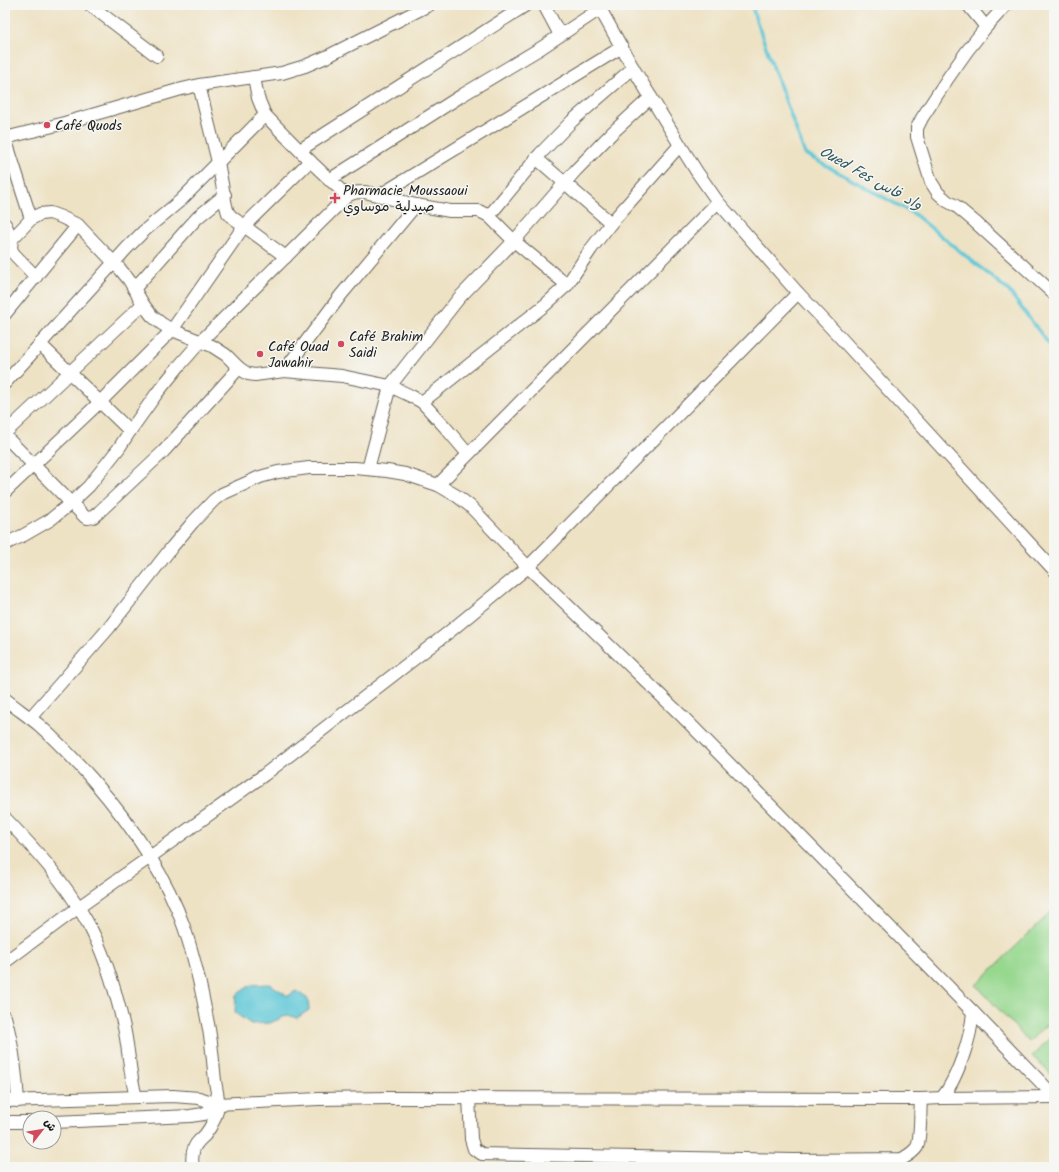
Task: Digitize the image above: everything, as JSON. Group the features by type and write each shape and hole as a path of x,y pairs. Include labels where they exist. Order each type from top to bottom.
{"street":[{"path":"31,219 5,138 61,124 178,90 199,85 282,73 305,66 429,5"},
{"path":"300,150 526,5"},
{"path":"544,5 560,35"},
{"path":"968,5 986,27"},
{"path":"1006,5 986,27 948,78 922,118 918,128 917,137 931,182 938,193 966,214 1054,294"},
{"path":"99,7 157,56"},
{"path":"329,180 560,35 599,7 633,68 680,145 718,202 798,293 1054,570"},
{"path":"380,195 622,47"},
{"path":"489,216 536,158 572,121 633,68"},
{"path":"254,77 258,98 265,115 329,180 347,196"},
{"path":"199,85 218,162 228,212 232,217 286,257"},
{"path":"368,469 390,386 459,298 514,241 564,184 612,134 651,97"},
{"path":"5,383 138,237 181,200 265,115"},
{"path":"422,402 545,305 567,285 591,249 611,223 680,145"},
{"path":"536,158 564,184 611,223"},
{"path":"5,492 100,402 172,330 244,226 310,161"},
{"path":"5,544 44,524 70,504 89,486 179,366 201,341 347,196 352,193 357,192 380,195 416,205 450,211 479,210 489,216 514,241 567,285"},
{"path":"134,289 198,217 225,195"},
{"path":"438,485 718,202"},
{"path":"284,371 341,295 416,205"},
{"path":"12,239 31,219 40,214 61,216 78,225 129,280 142,304 152,316 172,330 212,346 226,355 239,368 248,374 255,375 284,371 342,376 390,386 422,402 468,454"},
{"path":"5,224 12,239 12,253 36,277"},
{"path":"5,314 78,225"},
{"path":"5,962 79,907 264,775 449,632 528,567 798,293"},
{"path":"142,304 5,434 70,504 85,517 93,517 163,452 239,368"},
{"path":"40,344 130,431"},
{"path":"30,718 108,629 193,522 214,500 222,494 260,476 309,468 368,469 387,471 405,474 438,485 457,496 470,506 528,567 683,717 1054,1096"},
{"path":"5,699 30,718 58,743 119,812 150,857 169,890 184,926 203,999 213,1049 218,1104 212,1124 192,1151 193,1167"},
{"path":"5,818 46,862 79,907 94,936 110,976 123,1024 131,1080 136,1097"},
{"path":"942,1098 953,1080 964,1052 972,1026 973,1012"},
{"path":"5,1017 9,1030 16,1071 18,1101"},
{"path":"5,1101 173,1096 199,1098 218,1104 318,1100 470,1098 921,1099 1054,1096"},
{"path":"470,1098 471,1139 474,1148 482,1154 793,1163 902,1159 910,1154 918,1144 921,1099"},
{"path":"62,1122 190,1116 204,1114 218,1104"},
{"path":"5,1122 22,1122"}],"green space":[{"path":"1054,909 1054,1017 1029,1042 976,985"},
{"path":"1054,1035 1054,1077 1032,1056"}],"water":[{"path":"270,984 288,996 296,991 308,999 309,1010 297,1018 288,1015 270,1023 251,1024 235,1013 236,995 251,985"}],"waterway":[{"name":"Oued Fes واد فاس","path":"752,5 805,154 914,214 1008,290 1054,351"}],"place":[{"name":"Café Quods","path":"47,125"},
{"name":"Pharmacie Moussaoui صيدلية موساوي","path":"335,198"},
{"name":"Café Brahim Saidi","path":"341,344"},
{"name":"Café Ouad Jawahir","path":"260,354"}]}
